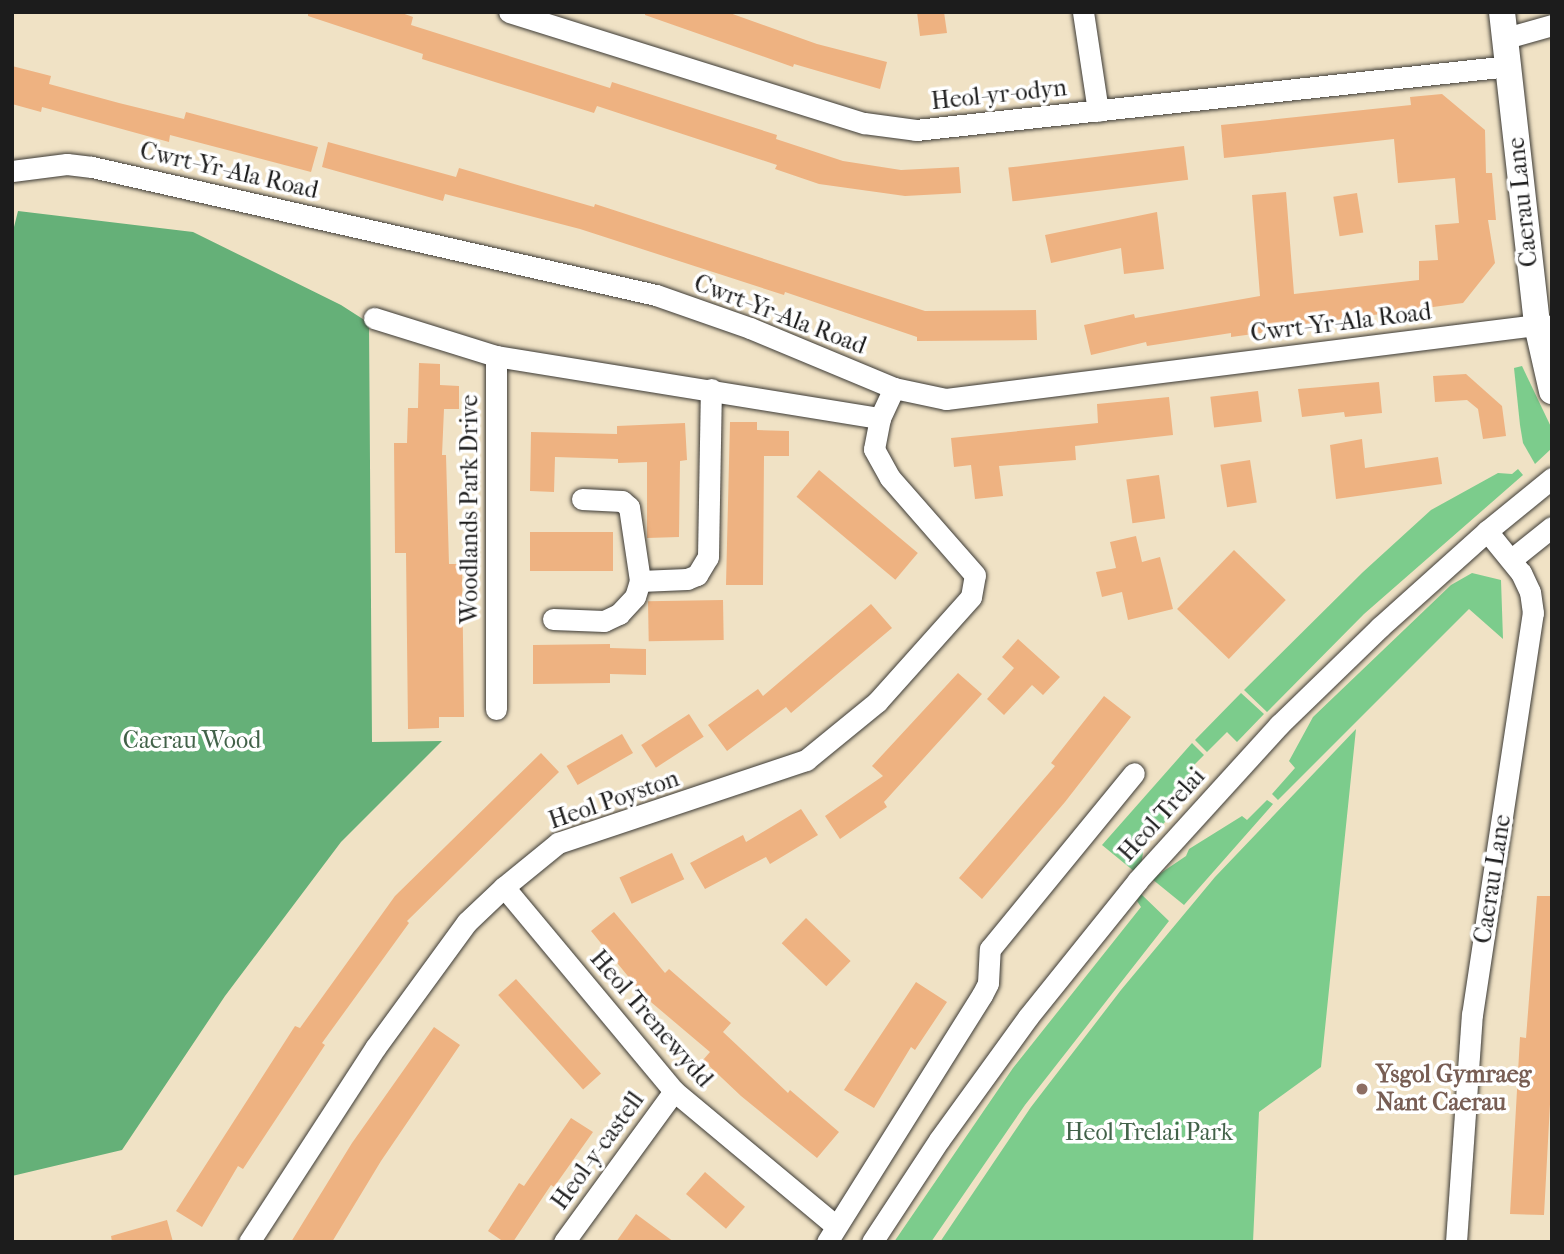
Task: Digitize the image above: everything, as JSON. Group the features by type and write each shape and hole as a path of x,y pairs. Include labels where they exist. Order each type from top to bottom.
{"street":[{"name":"Heol-yr-odyn","path":"509,12 864,123 916,130 1509,66"},
{"path":"1083,12 1098,111"},
{"path":"1504,25 1552,25"},
{"name":"Caerau Lane","path":"1504,25 1552,391"},
{"name":"Cwrt-Yr-Ala Road","path":"12,172 67,164 92,167 656,295 750,328 894,388 946,399 1544,325"},
{"path":"374,318 496,356 880,418 894,388"},
{"name":"Woodlands Park Drive","path":"496,356 487,663 496,709"},
{"path":"640,582 687,579 703,568 708,557 711,389"},
{"name":"Heol Poyston","path":"249,1242 375,1048 467,922 504,887 558,843 806,760 877,702 971,597 975,575 890,478 874,449 880,418"},
{"name":"Heol Trelai","path":"872,1242 939,1140 1028,1017 1138,880 1279,725 1380,627 1487,531 1552,478"},
{"path":"553,619 604,621 619,614 635,597 640,582 629,506 622,501 582,499"},
{"path":"1512,559 1552,527"},
{"name":"Caerau Lane","path":"1455,1242 1472,1015 1533,613 1530,592 1512,559 1487,531"},
{"name":"Heol Trelai","path":"832,1234 982,995 988,983 990,949 1134,773"},
{"name":"Heol Trenewydd","path":"504,887 674,1091 832,1234"},
{"name":"Heol-y-castell","path":"564,1242 674,1091"}],"green space":[{"name":"Caerau Wood","path":"18,211 193,232 341,305 369,323 372,742 442,741 341,842 225,996 122,1150 12,1176 12,235"},
{"path":"1522,366 1552,429 1552,448 1535,464 1523,443 1520,425 1514,368"},
{"path":"1518,469 1523,475 1364,614 1267,712 1244,690 1363,572 1431,510 1498,473 1512,474"},
{"path":"1472,573 1501,580 1503,639 1469,609 1278,800 1272,794 1295,768 1289,761 1313,717 1451,585"},
{"path":"1241,693 1264,714 1237,742 1227,732 1207,752 1195,740"},
{"name":"Heol Trelai Park","path":"1356,729 1321,1067 1259,1112 1253,1242 940,1242 1031,1107 1121,990 1215,877"},
{"path":"1192,743 1204,755 1188,771 1200,782 1144,846 1141,866 1135,872 1102,845"},
{"path":"1267,800 1273,804 1184,905 1152,879 1186,856 1189,849 1242,816 1247,820"},
{"path":"1141,894 1169,921 1025,1105 931,1242 894,1242 1013,1068 1141,907 1137,901"}],"building":[{"path":"308,12 399,12 413,17 411,25 610,88 612,82 777,135 776,139 843,161 901,170 959,167 961,193 905,196 819,184 775,169 777,165 597,106 594,113 422,59 423,54 308,16"},
{"path":"645,12 727,12 817,44 887,62 880,89 794,64 793,67 645,15"},
{"path":"917,12 944,12 947,33 920,36"},
{"path":"12,66 51,76 49,84 119,103 184,119 186,112 318,147 311,172 170,135 169,142 42,107 41,112 12,104"},
{"path":"1442,94 1485,130 1486,173 1492,173 1496,220 1488,220 1495,263 1463,303 1276,328 1276,331 1231,337 1231,333 1147,346 1146,342 1091,355 1084,325 1134,314 1135,318 1260,296 1252,195 1286,192 1294,294 1419,280 1419,261 1438,260 1435,225 1459,223 1455,178 1398,183 1394,139 1224,158 1221,125 1411,105 1410,97"},
{"path":"328,142 456,177 459,168 594,207 595,204 925,311 1036,310 1037,340 917,341 917,337 785,292 784,295 580,229 445,194 443,201 322,167"},
{"path":"1184,146 1188,180 1012,201 1008,168"},
{"path":"1357,193 1363,233 1340,236 1333,197"},
{"path":"1157,212 1164,269 1124,274 1121,248 1051,263 1045,235"},
{"path":"419,363 440,364 440,385 459,386 459,409 444,409 442,455 446,455 449,564 462,564 464,717 439,717 439,728 408,729 406,553 395,553 394,443 407,443 408,408 418,408"},
{"path":"1466,374 1502,406 1506,436 1483,439 1478,409 1467,400 1435,402 1433,376"},
{"path":"1379,382 1382,413 1345,417 1344,412 1302,417 1298,389"},
{"path":"1258,391 1262,422 1214,428 1210,397"},
{"path":"1169,397 1173,435 1075,446 1076,460 999,466 1003,496 975,499 971,465 954,467 951,438 1098,423 1097,404"},
{"path":"730,422 757,422 757,430 789,431 789,456 764,456 763,585 726,585"},
{"path":"685,423 687,460 680,461 679,537 647,538 647,462 618,463 618,459 555,457 554,492 530,491 531,432 617,434 617,426"},
{"path":"1362,439 1365,468 1438,457 1442,484 1336,499 1330,445"},
{"path":"1250,460 1257,502 1227,507 1220,465"},
{"path":"819,470 918,553 895,580 797,497"},
{"path":"1159,475 1165,519 1132,523 1126,480"},
{"path":"530,532 613,532 613,571 530,571"},
{"path":"1136,536 1142,562 1160,557 1173,609 1128,620 1122,592 1102,597 1096,572 1116,568 1110,542"},
{"path":"1234,550 1286,600 1229,659 1177,609"},
{"path":"723,600 724,640 649,641 648,601"},
{"path":"871,604 892,628 791,713 786,707 727,751 708,725 758,689 763,696"},
{"path":"1018,639 1060,677 1043,695 1032,685 1004,715 987,699 1014,668 1002,657"},
{"path":"610,644 610,648 646,649 646,675 610,674 610,683 533,684 533,645"},
{"path":"958,673 982,694 884,802 887,807 840,839 825,816 883,776 872,766"},
{"path":"1104,696 1131,717 1065,802 982,899 959,878 1055,766 1051,763"},
{"path":"689,714 704,737 656,768 641,745"},
{"path":"622,734 633,753 578,785 567,766"},
{"path":"541,753 559,772 407,921 409,923 322,1043 325,1045 243,1169 238,1166 202,1227 176,1211 295,1026 300,1028 395,896"},
{"path":"801,809 818,835 770,864 766,857 705,889 690,863 743,835 746,842"},
{"path":"672,853 684,879 632,904 619,878"},
{"path":"1537,896 1552,896 1552,1067 1544,1215 1510,1214 1520,1037 1526,1038"},
{"path":"614,912 665,973 669,969 731,1023 723,1032 788,1093 790,1090 839,1132 817,1158 741,1096 703,1060 710,1052 645,997 591,931"},
{"path":"806,918 851,961 826,986 782,943"},
{"path":"516,979 601,1073 583,1089 498,995"},
{"path":"916,982 947,1002 915,1050 911,1047 874,1108 844,1090"},
{"path":"434,1027 460,1045 381,1161 332,1242 291,1242 352,1143"},
{"path":"571,1118 593,1132 554,1187 551,1185 513,1242 504,1242 488,1231 519,1183 524,1186"},
{"path":"705,1172 745,1207 726,1229 686,1194"},
{"path":"636,1214 674,1242 616,1242"},
{"path":"167,1220 173,1242 112,1242 111,1236"}],"place":[{"name":"Ysgol Gymraeg Nant Caerau","path":"1362,1089"}]}
